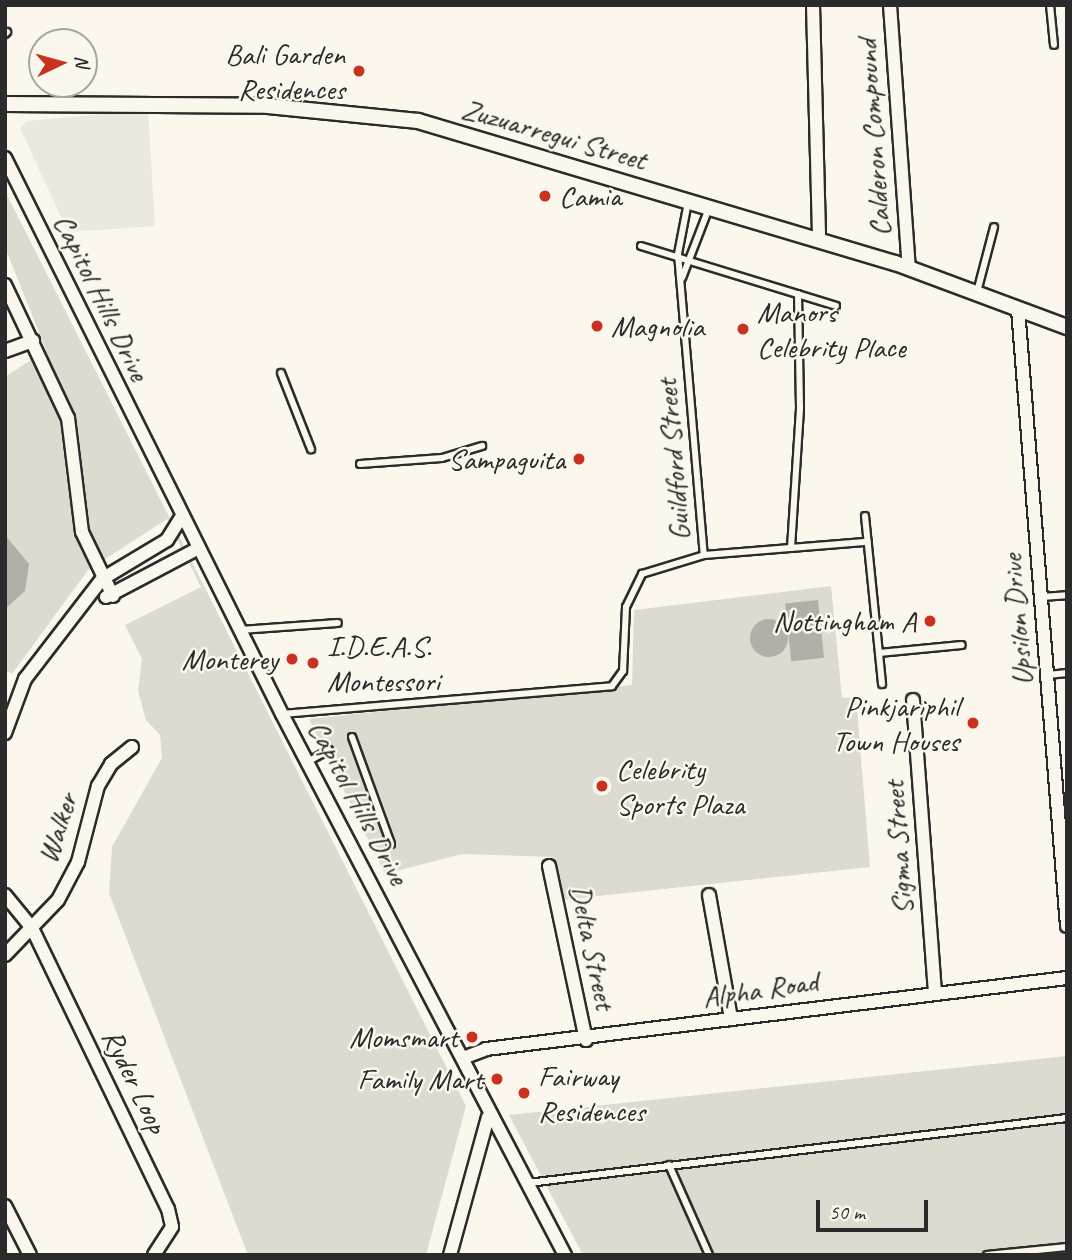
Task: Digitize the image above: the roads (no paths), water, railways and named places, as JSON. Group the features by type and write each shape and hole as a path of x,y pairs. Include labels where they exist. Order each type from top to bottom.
{"street":[{"name":"Calderon Compound","path":"813,5 819,240"},
{"name":"Calderon Compound","path":"890,5 909,268"},
{"name":"Zuzuarregui Street","path":"5,104 268,106 418,121 909,268 1067,327"},
{"name":"Capitol Hills Drive","path":"5,158 282,714 463,1058 488,1117 528,1183 565,1255"},
{"path":"5,285 10,310 33,341 68,418 82,532 102,579 113,596"},
{"name":"Upsilon Drive","path":"1018,309 1067,926"},
{"path":"5,351 33,341"},
{"path":"5,733 25,679 92,600 102,579 167,540 182,516"},
{"path":"92,600 113,596 199,548"},
{"name":"Sigma Street","path":"913,700 935,991"},
{"name":"Walker","path":"32,928 58,900 78,862 98,786 111,764 132,747"},
{"name":"Delta Street","path":"549,866 586,1040"},
{"name":"Ryder Loop","path":"5,895 32,928 168,1209 172,1227 154,1255"},
{"path":"709,895 731,1018"},
{"path":"5,955 32,928"},
{"name":"Alpha Road","path":"463,1058 486,1049 586,1040 935,991 1067,978"},
{"path":"450,1255 488,1117"},
{"path":"5,1206 30,1255"}],"lane":[{"path":"1049,5 1054,45"},
{"name":"Guildford Street","path":"688,201 678,254 704,555"},
{"path":"682,278 709,207"},
{"path":"976,293 994,226"},
{"path":"641,246 692,257 836,306"},
{"path":"792,548 800,408 798,294"},
{"path":"281,373 311,449"},
{"path":"360,464 442,458 482,446"},
{"path":"865,516 882,684"},
{"path":"282,714 612,686 623,671 626,607 642,574 704,555 867,542"},
{"path":"1041,597 1067,595"},
{"path":"240,631 338,623"},
{"path":"879,653 962,645"},
{"path":"1047,675 1067,673"},
{"path":"352,737 391,844"},
{"path":"309,761 329,750"},
{"path":"528,1183 1067,1118"},
{"path":"669,1164 709,1255"},
{"path":"986,1255 1067,1247"}],"place":[{"name":"Bali Garden Residences","path":"359,71"},
{"name":"Camia","path":"545,196"},
{"name":"Magnolia","path":"597,326"},
{"name":"Manors Celebrity Place","path":"743,329"},
{"name":"Sampaguita","path":"579,459"},
{"name":"Nottingham A","path":"930,621"},
{"name":"Monterey","path":"292,659"},
{"name":"I.D.E.A.S. Montessori","path":"313,663"},
{"name":"Pinkjariphil Town Houses","path":"973,723"},
{"name":"Celebrity Sports Plaza","path":"602,786"},
{"name":"Momsmart","path":"472,1037"},
{"name":"Family Mart","path":"497,1079"},
{"name":"Fairway Residences","path":"524,1093"}]}
